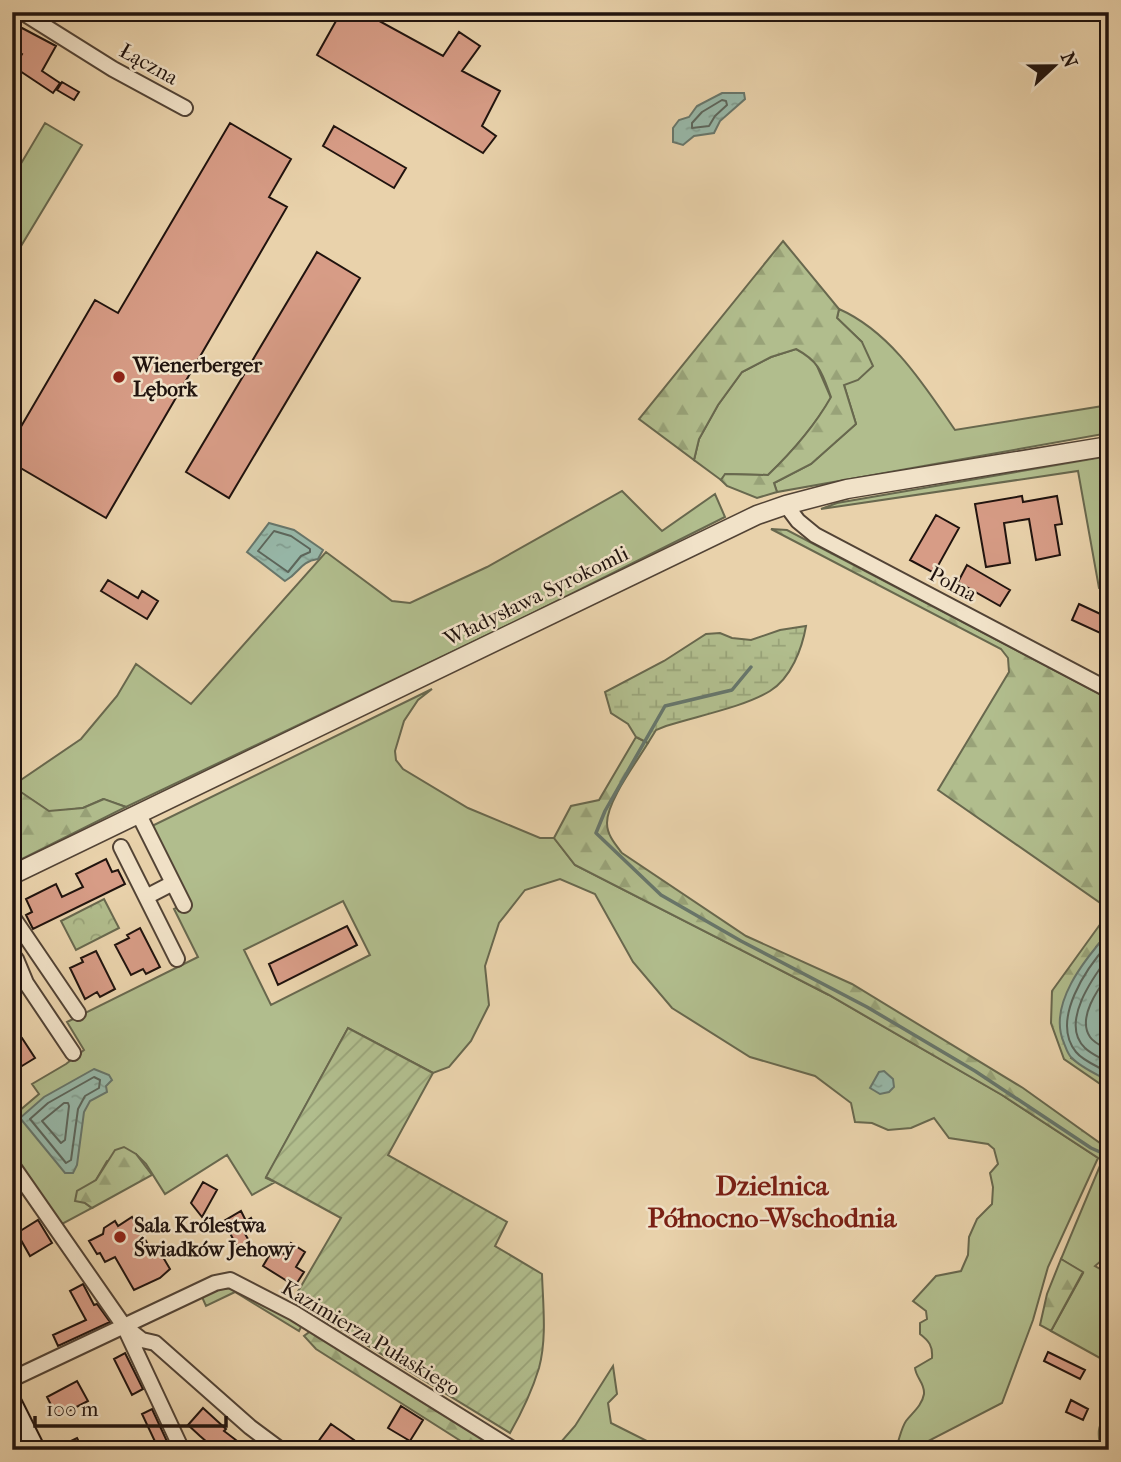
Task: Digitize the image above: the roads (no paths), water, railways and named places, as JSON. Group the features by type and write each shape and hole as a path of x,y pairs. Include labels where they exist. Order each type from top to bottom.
{"main road":[{"path":"12,1404 35,1450"}],"street":[{"name":"Łączna","path":"22,12 113,69 185,108"},
{"name":"Władysława Syrokomli","path":"12,875 724,530 786,505 847,489 1109,446"},
{"name":"Polna","path":"786,505 798,521 815,535 1109,690"},
{"path":"139,814 184,905"},
{"path":"121,847 177,959"},
{"path":"146,897 173,883"},
{"path":"12,916 78,1013"},
{"path":"34,949 14,956 26,983 73,1052"},
{"path":"12,1165 103,1291 124,1326 182,1450"},
{"name":"Kazimierza Pułaskiego","path":"12,1380 215,1283 230,1280 295,1313 514,1450"},
{"path":"124,1326 142,1339 155,1343 250,1427 281,1450"}],"water":[{"path":"722,93 744,93 745,99 720,121 714,133 694,136 683,145 673,142 673,128 679,120 689,117 697,106"},
{"path":"269,523 294,530 323,550 318,559 307,562 285,581 247,552"},
{"path":"1109,932 1109,1081 1084,1068 1071,1057 1060,1028 1060,1013 1071,983 1089,955"},
{"path":"94,1069 109,1075 112,1080 106,1086 107,1092 90,1101 84,1112 77,1165 73,1173 65,1173 20,1118 44,1097"},
{"path":"884,1071 893,1079 894,1087 889,1092 880,1094 870,1088 879,1072"}],"waterway":[{"path":"751,667 732,690 665,706 605,811 596,833 661,895 741,941 867,1007 975,1071 1091,1148 1109,1156"}],"place":[{"name":"Wienerberger Lębork","path":"119,377"},
{"name":"Sala Królestwa Świadków Jehowy","path":"120,1237"}],"district":[{"name":"Dzielnica Północno-Wschodnia","path":"772,1201"}]}
